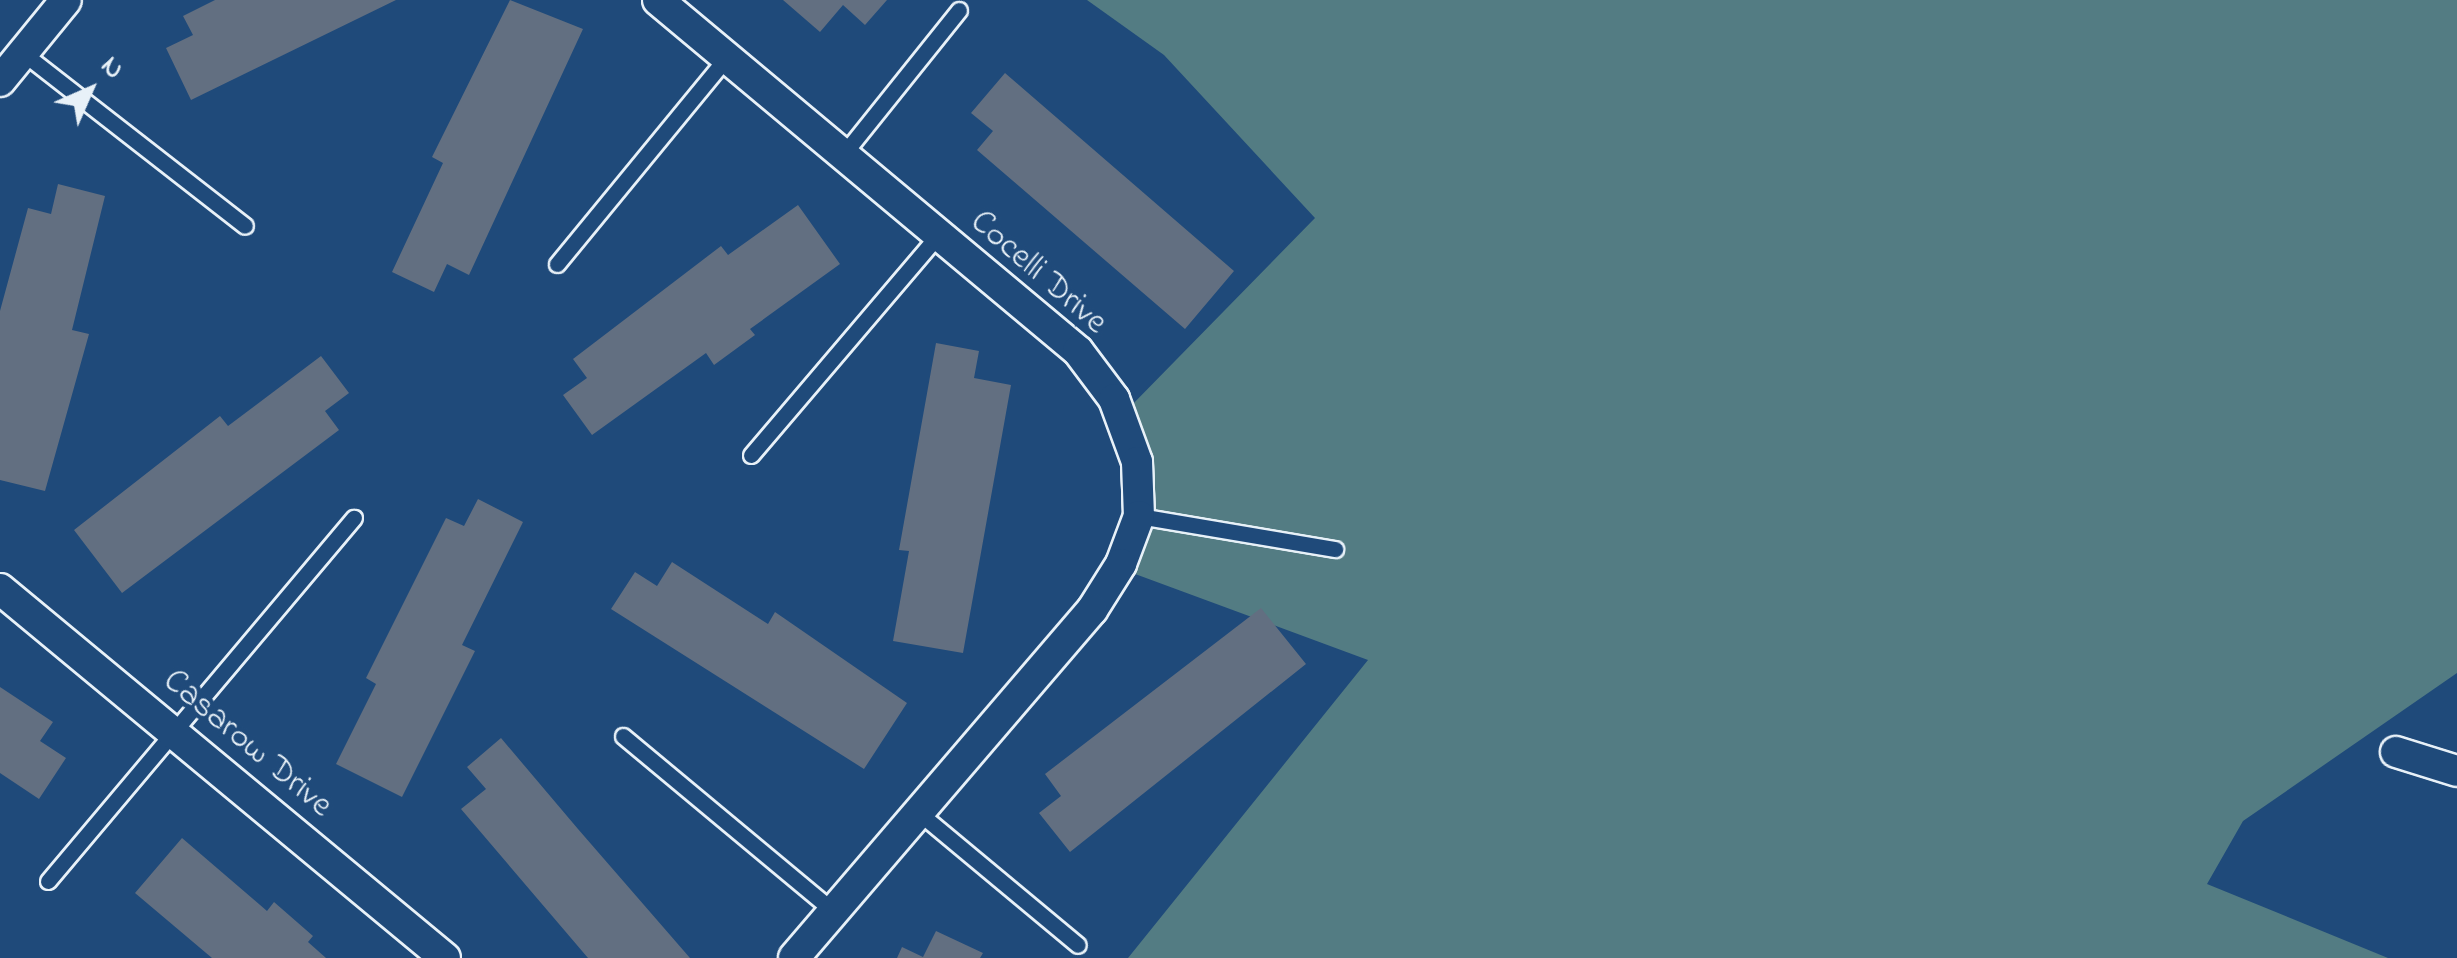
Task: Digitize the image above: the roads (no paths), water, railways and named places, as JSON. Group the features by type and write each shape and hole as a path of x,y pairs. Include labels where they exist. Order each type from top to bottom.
{"street":[{"path":"0,81 66,0"},
{"name":"Cocelli Drive","path":"658,0 1078,351 1114,398 1137,462 1139,516 1121,564 1092,610 794,958"},
{"name":"Casarow Drive","path":"0,589 445,958"},
{"path":"2396,752 2457,772"}],"lane":[{"path":"842,156 959,10"},
{"path":"23,52 245,226"},
{"path":"558,264 728,56"},
{"path":"751,456 938,235"},
{"path":"1139,516 1335,549"},
{"path":"48,880 354,518"},
{"path":"623,736 834,912"},
{"path":"918,811 1078,945"}]}
